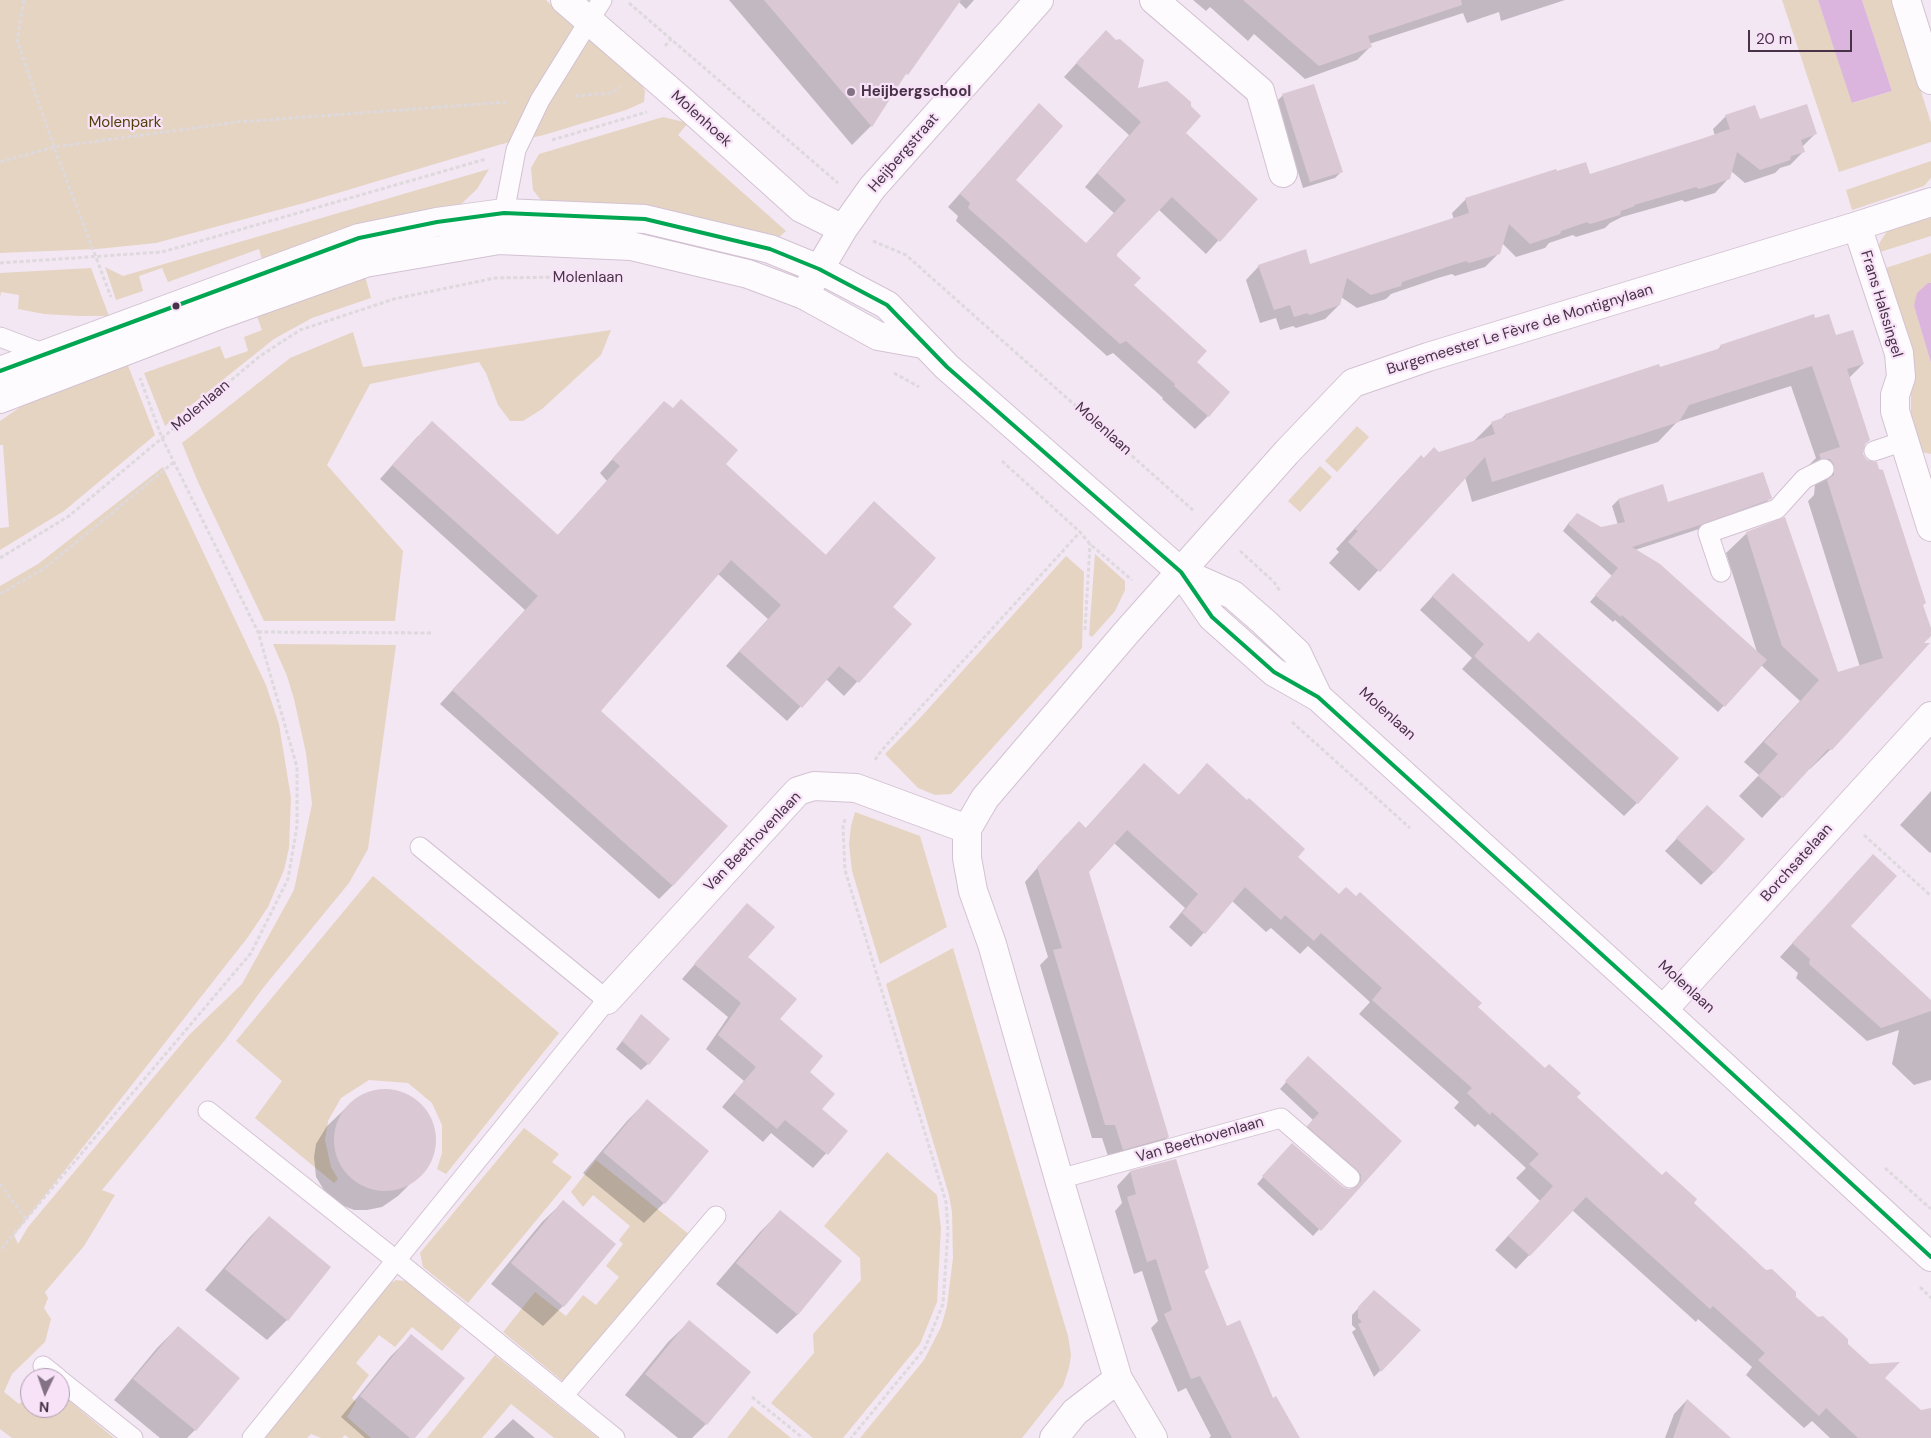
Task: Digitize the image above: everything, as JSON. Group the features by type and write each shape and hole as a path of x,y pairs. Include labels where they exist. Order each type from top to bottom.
{"street":[{"name":"Molenhoek","path":"565,0 595,11 644,69 800,208 843,229"},
{"name":"Heijbergstraat","path":"804,295 843,229 872,188 1039,0"},
{"path":"1154,0 1260,91 1283,173"},
{"path":"1906,0 1931,80"},
{"name":"Burgemeester Le Fèvre de Montignylaan","path":"1181,572 1287,452 1353,383 1492,337 1931,202"},
{"path":"0,399 50,366 125,338 359,238 437,222 504,213 645,219 770,249 819,269 887,305 923,344 1181,572 1212,617 1274,672 1318,697 1663,1010 1931,1257"},
{"name":"Frans Halssingel","path":"1857,226 1898,353 1901,377 1895,395 1895,411 1931,527"},
{"path":"125,338 222,314 365,263 499,240 631,246 748,274 804,295 878,336 923,344"},
{"path":"0,371 50,366"},
{"path":"1153,1438 1118,1379 992,944 973,891 967,858 967,829 984,798 1181,572"},
{"name":"Borchsatelaan","path":"1663,1010 1931,716"},
{"name":"Van Beethovenlaan","path":"607,1000 798,791 814,786 856,788 967,829"},
{"path":"1054,1438 1075,1412 1118,1379"}],"lane":[{"path":"504,213 516,150 540,100 595,11"},
{"path":"0,337 50,366"},
{"path":"1874,451 1904,441"},
{"path":"1721,572 1708,533 1777,509 1804,480 1824,470"},
{"path":"252,1438 607,1000 420,847"},
{"path":"208,1111 616,1438"},
{"name":"Van Beethovenlaan","path":"1059,1179 1281,1118 1350,1178"},
{"path":"563,1396 716,1216"},
{"path":"70,1388 133,1438"}],"path":[{"path":"0,1251 251,953 288,879 297,826 297,767 258,632 162,438 54,147 17,40 24,0"},
{"path":"626,0 861,204"},
{"path":"0,162 54,147 238,122 612,93 644,69 671,39"},
{"path":"0,263 96,258 162,252 683,102"},
{"name":"Molenlaan","path":"843,229 906,255 1274,582 1284,598"},
{"name":"Molenlaan","path":"0,558 68,516 260,356 300,330 394,299 495,278 563,277"},
{"path":"889,370 923,389"},
{"path":"1002,461 1080,532 1090,544 1156,599"},
{"path":"0,594 45,568 174,462"},
{"path":"851,1438 925,1348 943,1304 948,1230 946,1202 846,870 843,827 856,788 881,750 1080,532"},
{"path":"1085,633 1090,544"},
{"path":"258,632 431,633"},
{"path":"1841,815 1931,896"},
{"path":"1880,1163 1931,1209"},
{"path":"0,1184 26,1218"},
{"path":"752,1397 803,1438"}],"green space":[{"name":"Molenpark","path":"0,0 546,0 570,23 641,83 645,91 644,102 626,110 544,135 502,144 304,203 156,243 97,249 0,253"},
{"path":"1782,0 1818,0 1853,103 1892,91 1862,0 1892,0 1931,123 1931,142 1839,172"},
{"path":"663,117 688,123 678,135 786,231 776,240 696,217 609,205 544,204 533,190 531,168 539,154"},
{"path":"1931,161 1931,178 1924,186 1852,210 1846,190"},
{"path":"489,169 477,189 456,209 263,263 259,249 168,282 162,268 139,276 143,291 116,300 105,267 123,276"},
{"path":"1923,217 1931,218 1931,236 1877,253 1880,242 1889,228"},
{"path":"1931,253 1931,283 1928,283 1914,306 1931,363 1931,454 1917,451 1911,434 1911,367 1880,270"},
{"path":"91,268 109,316 44,314 18,309 19,295 1,292 0,298 0,273"},
{"path":"365,276 371,298 312,318 274,339 165,426 144,373 220,346 225,359 248,351 244,337 262,330 256,314"},
{"path":"611,330 601,355 542,409 523,421 510,421 498,405 486,373 479,362 370,384 327,465 403,551 395,621 264,621 198,482 182,443 290,358 353,332 363,367"},
{"path":"127,363 155,435 64,511 0,550 0,528 9,527 3,445 0,445 0,421 35,397"},
{"path":"1357,426 1369,437 1337,472 1325,461"},
{"path":"1320,466 1332,477 1300,512 1288,501"},
{"path":"163,467 266,685 279,724 291,798 289,848 284,870 268,907 248,937 14,1235 18,1244 28,1227 189,1035 242,984 294,890 312,804 306,753 294,699 287,676 273,644 396,645 368,849 349,883 263,988 225,1040 102,1190 115,1195 84,1246 45,1292 48,1298 44,1308 51,1319 45,1342 12,1374 4,1392 20,1403 20,1418 70,1418 70,1401 114,1438 12,1438 0,1429 0,586 38,564"},
{"path":"1095,554 1125,581 1125,590 1115,611 1092,637 1089,635"},
{"path":"1066,556 1084,572 1082,648 951,794 935,795 918,788 885,754 920,718"},
{"path":"855,812 920,836 947,927 880,964 852,871 849,844"},
{"path":"373,876 559,1033 446,1174 437,1169 442,1153 442,1125 432,1103 408,1083 369,1080 341,1098 328,1121 325,1140 331,1167 338,1179 334,1183 255,1118 282,1081 236,1041"},
{"path":"953,948 1068,1336 1071,1355 1069,1368 1063,1386 1022,1438 860,1438 924,1360 941,1327 947,1306 953,1258 952,1212 949,1195 886,984"},
{"path":"524,1128 559,1154 552,1162 572,1177 468,1303 423,1267 420,1253"},
{"path":"887,1152 937,1195 941,1228 937,1302 920,1344 843,1438 813,1438 771,1403 814,1353 813,1334 861,1280 860,1258 824,1226"},
{"path":"596,1160 690,1235 566,1384 503,1332 535,1292 566,1316 583,1295 596,1305 619,1277 606,1266 623,1244 619,1240 630,1226 593,1195 583,1207 571,1192"},
{"path":"396,1280 406,1281 461,1327 442,1351 412,1327 395,1347 379,1335 356,1363 369,1375 352,1398 356,1402 347,1417 371,1438 349,1438 345,1435 342,1438 321,1438 311,1434 307,1438 260,1438 386,1286"},
{"path":"495,1355 598,1438 554,1438 511,1404 482,1438 427,1438"},
{"path":"752,1406 791,1438 727,1438"}],"shaded area":[{"path":"1818,0 1862,0 1892,91 1852,103"},
{"path":"1928,283 1931,283 1931,363 1914,306 1917,293"}],"building":[{"path":"764,0 961,0 908,75 906,74 872,127"},
{"path":"1243,0 1461,0 1462,5 1368,36 1372,47 1319,66"},
{"path":"1106,30 1116,40 1120,39 1144,60 1138,88 1167,81 1191,102 1191,106 1201,116 1186,133 1258,199 1220,242 1172,197 1117,254 1141,278 1134,285 1207,351 1197,362 1230,392 1209,417 1126,341 1120,344 968,208 970,203 960,194 1039,103 1063,126 1016,180 1086,243 1126,200 1097,173 1141,122 1076,63"},
{"path":"1314,84 1343,172 1310,182 1282,94"},
{"path":"1807,104 1817,134 1801,140 1805,152 1791,156 1790,160 1760,170 1737,152 1730,179 1699,189 1696,187 1634,205 1621,211 1620,215 1590,224 1587,222 1530,244 1509,224 1500,254 1469,263 1466,261 1453,265 1402,282 1401,286 1371,295 1347,278 1340,305 1310,315 1307,313 1294,317 1290,305 1274,310 1258,265 1306,249 1310,264 1469,213 1465,198 1556,169 1557,171 1586,162 1590,174 1701,139 1730,129 1725,115 1755,105 1760,119"},
{"path":"1814,314 1815,318 1829,314 1836,335 1853,330 1864,364 1847,369 1870,440 1865,444 1863,454 1867,460 1877,462 1879,469 1883,470 1926,603 1923,605 1931,628 1931,636 1924,643 1930,643 1832,750 1828,749 1783,798 1758,776 1778,754 1764,742 1819,680 1782,646 1746,532 1785,517 1838,672 1883,658 1827,480 1834,475 1834,464 1830,459 1821,459 1819,454 1840,447 1812,366 1689,405 1679,422 1492,482 1485,457 1380,572 1348,542 1358,531 1355,529 1401,477 1421,455 1424,458 1434,447 1439,452 1495,434 1491,422 1505,417 1505,414 1659,364 1660,367 1721,348 1720,345"},
{"path":"681,399 738,450 726,464 826,555 874,501 936,558 893,607 912,624 859,683 839,666 802,708 739,651 781,605 731,560 601,711 728,826 673,886 452,690 538,596 392,465 432,421 558,535 620,466 612,459 664,401 673,408"},
{"path":"1763,472 1771,499 1632,547 1660,564 1767,660 1725,707 1622,615 1621,617 1595,595 1618,568 1568,524 1577,513 1601,527 1625,522 1618,499 1663,484 1668,502"},
{"path":"1453,573 1529,642 1538,632 1679,758 1638,804 1474,656 1484,644 1432,596"},
{"path":"1144,763 1179,795 1207,763 1305,849 1298,857 1339,894 1346,887 1356,896 1360,892 1482,1003 1478,1007 1545,1068 1549,1064 1581,1093 1577,1097 1662,1175 1666,1171 1697,1199 1694,1203 1766,1270 1772,1269 1796,1292 1796,1297 1818,1317 1823,1316 1848,1339 1848,1344 1870,1364 1900,1362 1885,1378 1921,1410 1931,1408 1931,1438 1858,1438 1826,1408 1819,1416 1758,1360 1765,1353 1713,1306 1710,1309 1586,1197 1530,1256 1508,1236 1553,1186 1529,1164 1539,1154 1492,1112 1490,1115 1467,1093 1472,1088 1372,1000 1382,988 1321,933 1314,941 1285,915 1281,920 1245,887 1205,934 1182,913 1198,894 1127,830 1089,872 1169,1137 1123,1150 1115,1125 1105,1125 1053,950 1062,948 1037,867 1079,821 1086,828"},
{"path":"1707,805 1745,839 1714,873 1676,838"},
{"path":"1873,854 1897,876 1851,926 1931,1000 1931,1011 1881,1028 1809,964 1810,959 1792,943"},
{"path":"747,903 775,927 748,957 797,999 780,1019 823,1056 810,1072 835,1094 822,1109 848,1131 828,1155 785,1120 777,1129 734,1093 756,1067 718,1035 741,1003 694,964"},
{"path":"641,1014 670,1039 649,1065 622,1041"},
{"path":"1308,1056 1402,1141 1321,1231 1262,1176 1292,1143 1343,1187 1348,1189 1354,1188 1361,1181 1361,1175 1357,1170 1307,1126 1319,1113 1285,1081"},
{"path":"385,1089 405,1093 421,1104 432,1120 436,1140 432,1160 421,1176 405,1187 385,1191 365,1187 349,1176 338,1160 334,1140 338,1120 349,1104 365,1093"},
{"path":"647,1099 709,1151 665,1204 603,1152"},
{"path":"1176,1159 1209,1268 1204,1270 1227,1326 1240,1320 1273,1398 1276,1396 1300,1438 1232,1438 1200,1376 1191,1379 1164,1314 1172,1310 1156,1259 1147,1262 1127,1197 1136,1194 1130,1171"},
{"path":"563,1200 616,1244 564,1307 511,1263"},
{"path":"780,1210 842,1261 798,1315 736,1263"},
{"path":"269,1216 331,1267 288,1321 225,1269"},
{"path":"1374,1290 1421,1330 1381,1372 1358,1324 1362,1322 1358,1318 1358,1307"},
{"path":"689,1320 751,1372 707,1425 645,1374"},
{"path":"178,1326 240,1378 196,1431 133,1379"},
{"path":"411,1334 465,1378 415,1438 410,1438 360,1396"},
{"path":"1687,1399 1731,1438 1673,1438"}],"transit line":[{"path":"0,371 359,238 437,222 504,213 645,219 770,249 819,269 887,305 947,367 1181,572 1212,617 1274,672 1318,697 1663,1010 1931,1257"}],"place":[{"name":"Heijbergschool","path":"851,92"}]}
